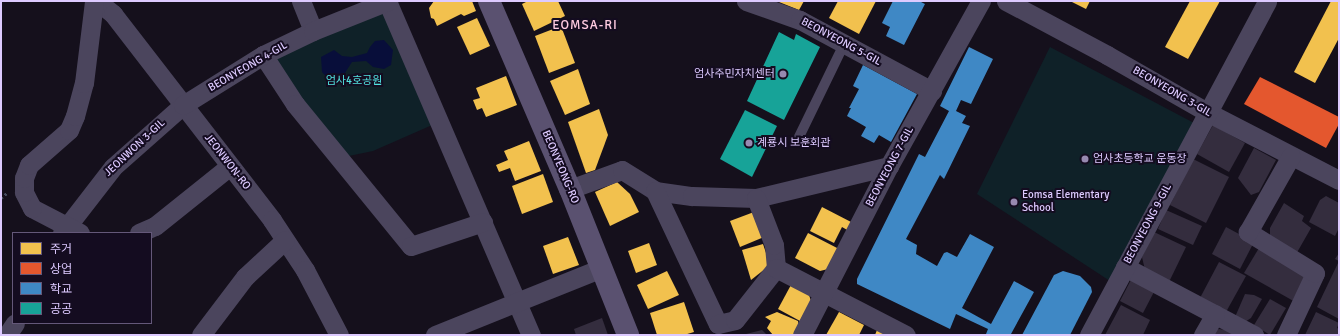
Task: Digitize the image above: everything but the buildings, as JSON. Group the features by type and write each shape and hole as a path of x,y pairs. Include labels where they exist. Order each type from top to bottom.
{"street":[{"path":"69,231 32,208 24,192 24,178 29,165 69,130 75,116 84,83 94,1"},
{"name":"JEONWON-RO","path":"97,1 113,14 285,240 305,270 339,335"},
{"path":"301,1 313,31"},
{"path":"388,1 531,335"},
{"name":"BEONYEONG 4-GIL","path":"183,105 263,55 313,31 388,1"},
{"name":"BEONYEONG-RO","path":"489,1 570,189 628,335"},
{"name":"BEONYEONG 5-GIL","path":"746,1 800,20 932,91"},
{"name":"BEONYEONG 7-GIL","path":"802,335 825,293 889,166 981,1"},
{"name":"BEONYEONG 3-GIL","path":"1006,1 1107,55 1207,112 1339,180"},
{"name":"BEONYEONG 9-GIL","path":"1089,335 1266,1"},
{"path":"263,55 295,104 411,246 483,222"},
{"name":"JEONWON 3-GIL","path":"69,231 112,166 183,105"},
{"path":"1286,335 1315,273 1248,232 1291,156"},
{"path":"141,232 155,226 230,166"},
{"path":"570,189 622,170 655,191 692,196 756,198 889,166"},
{"path":"655,191 718,324 735,320 776,268 774,246 756,198"},
{"path":"201,335 245,277 285,240"},
{"path":"1125,267 1254,335"},
{"path":"438,334 602,268"},
{"path":"776,268 906,335"},
{"path":"1203,335 1214,314"},
{"path":"7,335 14,324"}],"lane":[{"path":"797,141 844,44"}],"green space":[{"name":"엄사4호공원","path":"385,2 439,122 373,151 339,158 263,55"},
{"name":"엄사초등학교 운동장","path":"1050,47 1194,123 1110,281 977,194"}],"shaded area":[{"path":"384,40 393,50 391,65 384,69 373,67 366,61 352,62 341,79 330,81 322,72 321,57 334,50 342,56 352,57 367,53 375,41"}],"place":[{"name":"엄사주민자치센터","path":"783,74"},
{"name":"계룡시 보훈회관","path":"749,143"},
{"name":"엄사초등학교 운동장","path":"1085,159"},
{"name":"Eomsa Elementary School","path":"1014,202"}],"district":[{"name":"EOMSA-RI","path":"585,25"}]}
